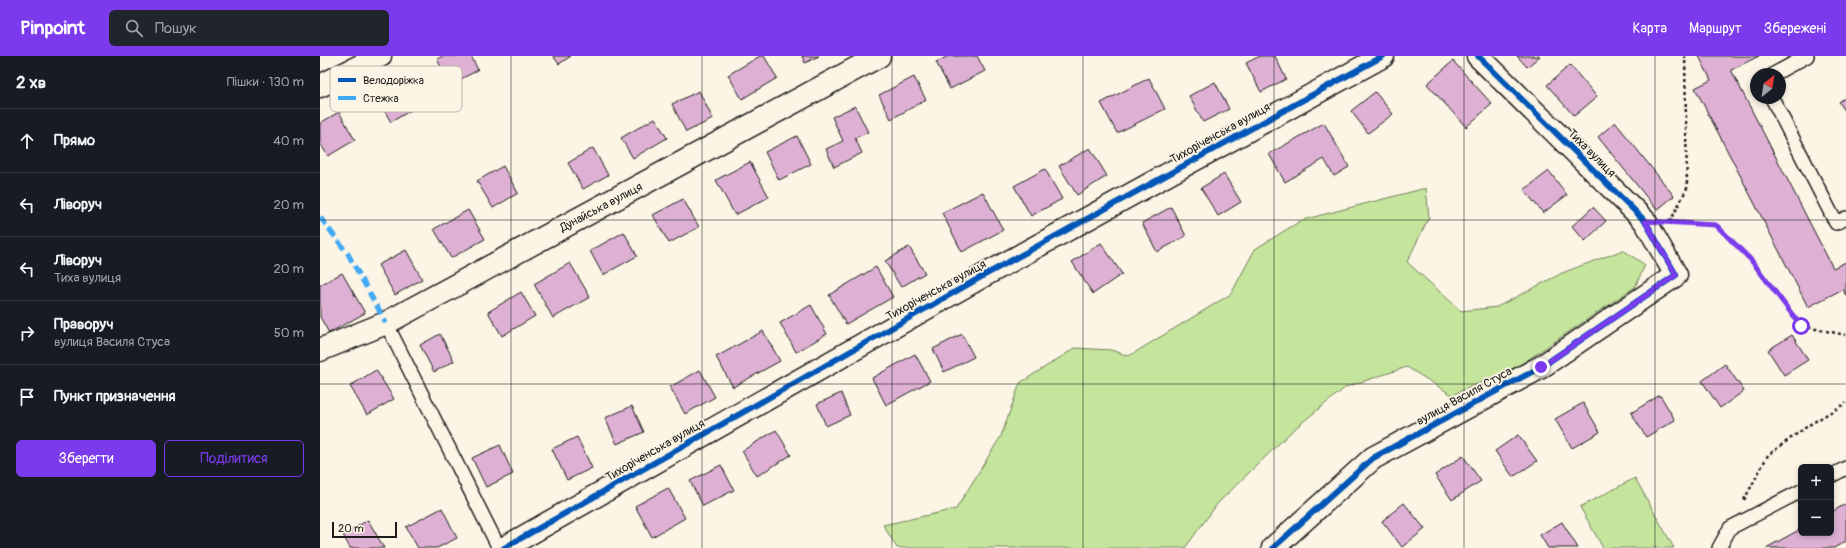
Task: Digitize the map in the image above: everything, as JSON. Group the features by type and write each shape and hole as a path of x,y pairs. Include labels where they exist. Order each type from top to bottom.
{"street":[{"path":"360,66 380,56"},
{"name":"Дунайська вулиця","path":"320,350 386,323 879,56"},
{"name":"Тихоріченська вулиця","path":"504,548 983,276 1383,56"},
{"name":"Тиха вулиця","path":"1478,56 1645,221 1676,275"},
{"path":"320,86 330,81"},
{"name":"вулиця Василя Стуса","path":"1273,548 1373,458 1541,367 1676,275"}],"lane":[{"path":"1785,68 1807,56"},
{"path":"1775,104 1836,223 1846,218"},
{"path":"386,323 499,548"},
{"path":"1834,474 1846,468"},
{"path":"1719,548 1730,528 1798,493"}],"path":[{"path":"1670,222 1687,188 1685,56"},
{"path":"1645,221 1716,225 1751,260 1801,326 1846,334"},
{"path":"1730,528 1768,455 1809,425 1846,402"}],"green space":[{"path":"1426,188 1429,217 1407,262 1461,311 1497,307 1562,273 1623,250 1645,265 1635,287 1517,367 1452,395 1407,367 1346,387 1293,430 1218,503 1185,548 897,548 883,525 956,509 1001,436 1020,383 1075,348 1111,350 1129,356 1231,294 1255,249 1302,220"},
{"path":"1635,478 1674,548 1603,548 1580,507"}],"building":[{"path":"443,56 471,56 478,70 462,79 462,66 440,66 437,59"},
{"path":"553,56 571,56 559,64"},
{"path":"760,56 764,56 777,78 742,99 728,75"},
{"path":"802,56 819,56 805,63"},
{"path":"949,56 977,56 985,71 950,89 936,62"},
{"path":"1260,56 1275,56 1286,79 1261,92 1246,63"},
{"path":"1517,56 1540,56 1527,67"},
{"path":"1699,56 1759,56 1731,70 1833,268 1846,262 1846,296 1843,289 1808,307 1695,88 1711,80"},
{"path":"1453,61 1492,104 1466,127 1427,84"},
{"path":"1570,65 1597,97 1574,116 1547,85"},
{"path":"914,77 926,100 891,119 879,95"},
{"path":"1149,78 1165,109 1117,133 1101,103"},
{"path":"1215,82 1229,109 1203,122 1189,96"},
{"path":"699,91 713,119 686,132 672,104"},
{"path":"1375,92 1393,114 1368,133 1351,111"},
{"path":"1846,97 1846,112 1839,102"},
{"path":"855,106 868,132 855,138 862,153 834,167 826,149 843,141 832,117"},
{"path":"339,112 355,140 328,156 320,143 320,123"},
{"path":"385,112 408,112 391,122"},
{"path":"655,118 667,138 633,158 621,138"},
{"path":"1615,122 1674,196 1657,210 1598,137"},
{"path":"1324,123 1349,167 1334,176 1324,159 1285,182 1269,154"},
{"path":"797,136 811,164 779,180 765,152"},
{"path":"593,148 608,175 583,189 568,163"},
{"path":"1090,148 1107,176 1077,195 1059,166"},
{"path":"750,162 769,197 735,215 716,180"},
{"path":"503,166 518,193 493,208 477,181"},
{"path":"1045,169 1062,199 1031,216 1014,186"},
{"path":"1549,171 1567,195 1543,213 1524,190"},
{"path":"1224,174 1241,202 1218,216 1201,188"},
{"path":"983,192 1003,230 962,252 942,213"},
{"path":"683,199 699,227 669,243 653,215"},
{"path":"1171,207 1186,236 1157,252 1142,223"},
{"path":"1593,207 1606,221 1585,241 1572,226"},
{"path":"468,210 485,239 451,258 434,229"},
{"path":"624,232 637,256 603,275 590,251"},
{"path":"1101,243 1122,274 1093,294 1072,262"},
{"path":"909,247 925,273 901,287 885,261"},
{"path":"406,250 422,279 395,295 378,265"},
{"path":"570,263 590,297 553,318 534,284"},
{"path":"876,267 893,297 846,324 829,295"},
{"path":"342,273 365,313 329,333 320,317 320,285"},
{"path":"521,292 535,316 502,336 488,312"},
{"path":"811,305 827,334 796,352 780,323"},
{"path":"763,331 780,361 733,387 716,357"},
{"path":"440,334 454,361 434,372 420,345"},
{"path":"962,334 974,357 944,372 933,349"},
{"path":"1792,335 1808,360 1784,375 1768,350"},
{"path":"915,354 930,381 886,405 872,378"},
{"path":"1725,364 1744,391 1720,408 1702,381"},
{"path":"376,370 394,399 367,415 350,386"},
{"path":"700,370 715,397 685,414 670,387"},
{"path":"841,393 850,415 826,426 817,404"},
{"path":"1660,395 1675,420 1646,437 1631,413"},
{"path":"1583,403 1600,432 1572,448 1555,419"},
{"path":"632,406 644,432 617,444 605,418"},
{"path":"776,430 791,455 757,476 742,451"},
{"path":"1518,435 1537,461 1513,477 1495,451"},
{"path":"577,437 592,468 567,480 552,449"},
{"path":"500,445 513,474 486,487 472,458"},
{"path":"1463,456 1481,481 1452,500 1435,475"},
{"path":"721,465 734,490 703,506 690,481"},
{"path":"668,488 685,518 652,537 635,506"},
{"path":"1404,503 1425,529 1402,547 1382,521"},
{"path":"1846,504 1846,541 1834,548 1766,548 1798,531 1798,536 1834,536 1834,510"},
{"path":"442,508 457,538 437,548 418,548 406,527"},
{"path":"368,520 384,548 350,548 343,535"},
{"path":"1562,522 1578,548 1548,548 1540,535"}],"marked path":[{"path":"320,217 348,254 386,323"}],"cycle path":[{"path":"504,548 983,276 1383,56"},
{"path":"1273,548 1373,458 1541,367 1676,275 1645,221 1478,56"}],"route":[{"path":"1541,367 1676,275 1645,221 1716,225 1751,260 1801,326"}]}
